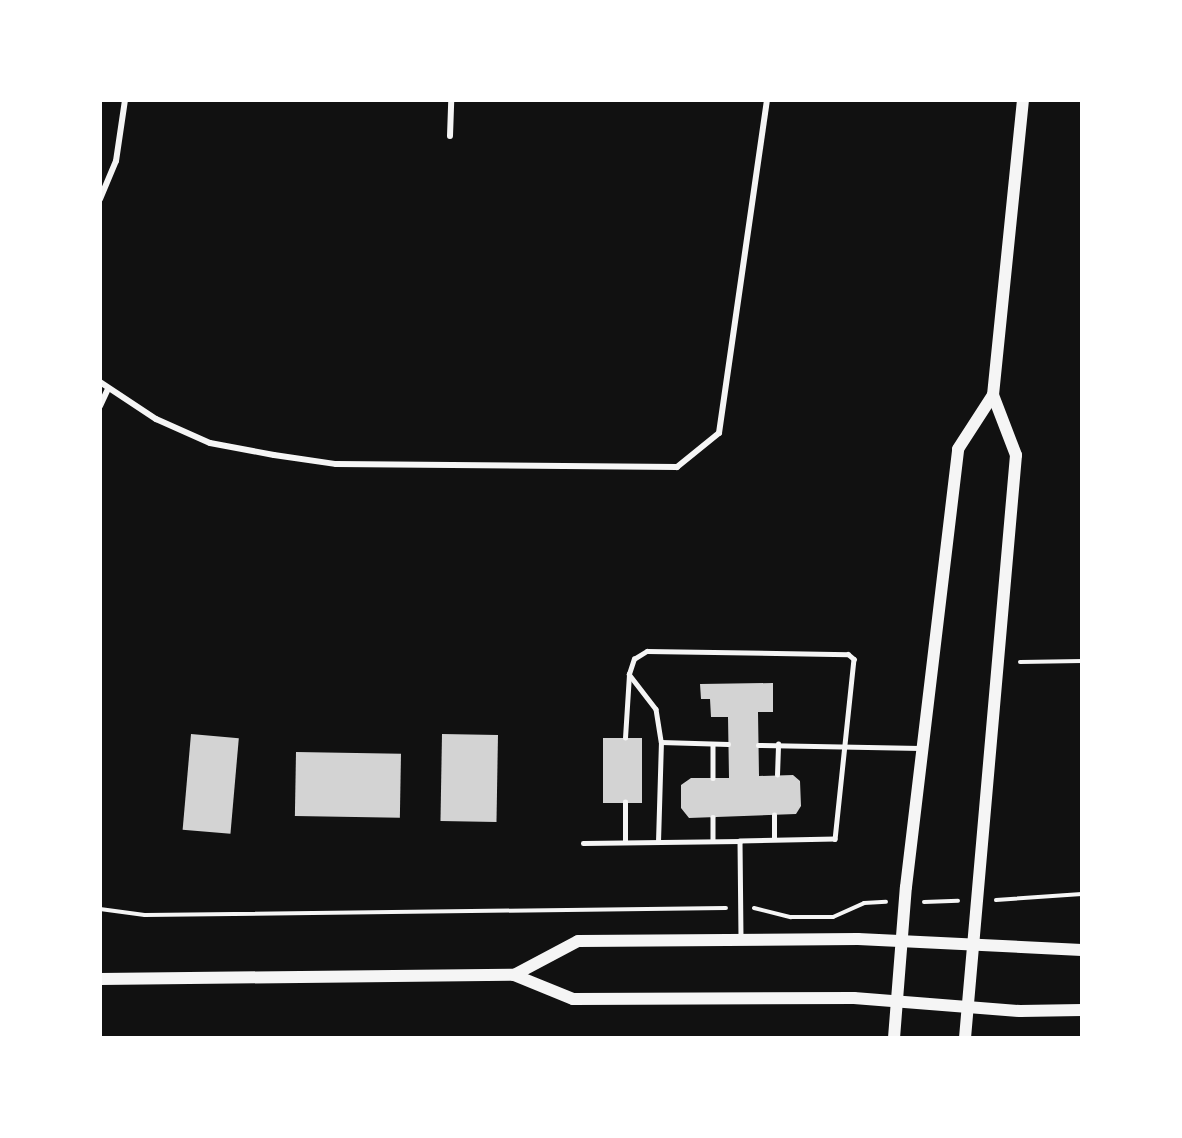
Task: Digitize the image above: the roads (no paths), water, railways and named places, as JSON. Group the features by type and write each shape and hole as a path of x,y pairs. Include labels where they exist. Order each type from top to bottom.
{"main road":[{"path":"965,1038 975,901 1016,455 993,395 1023,100"},
{"path":"894,1038 901,942 921,748 958,449 993,395"},
{"path":"514,975 578,941 901,942 1082,950"},
{"path":"100,979 514,975 573,999 897,1001 967,1007 1082,1010"}],"street":[{"path":"100,199 116,161 126,100"},
{"path":"450,136 452,100"},
{"path":"100,382 210,443 336,464 677,467 719,433 767,100"},
{"path":"100,406 108,388"}],"lane":[{"path":"583,843 835,839 856,679 848,654 647,651 634,659 629,674 625,738"},
{"path":"629,674 656,709 661,742 658,842"},
{"path":"661,742 728,744"},
{"path":"758,745 848,743 921,748"},
{"path":"713,744 713,778"},
{"path":"777,775 778,744"},
{"path":"625,802 625,842"},
{"path":"774,815 774,839"},
{"path":"713,817 713,841"},
{"path":"740,841 741,940"}]}
